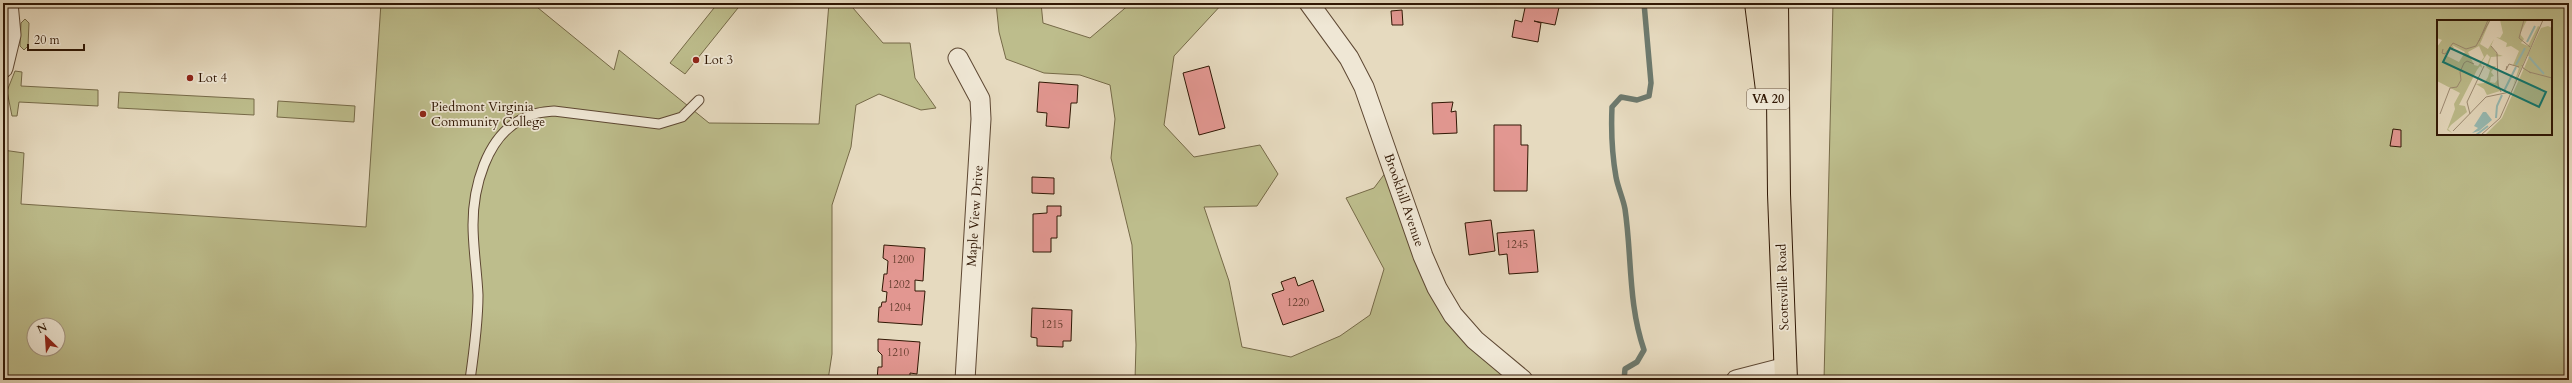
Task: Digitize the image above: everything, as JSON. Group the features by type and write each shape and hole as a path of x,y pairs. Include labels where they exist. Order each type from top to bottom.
{"highway":[{"name":"Scottsville Road","path":"1756,3 1779,194"},
{"name":"Scottsville Road","path":"1777,3 1779,194 1786,373"}],"street":[{"path":"3,68 11,35 8,3"},
{"name":"Brookhill Avenue","path":"1308,3 1349,58 1364,87 1423,256 1437,288 1453,315 1475,340 1523,380"},
{"name":"Maple View Drive","path":"958,58 980,99 981,119 965,380"},
{"path":"1736,380 1786,373"}],"lane":[{"path":"470,380 477,324 478,296 473,224 476,199 483,170 493,148 505,130 522,119 538,113 554,111 660,124 682,117 699,100"}],"green space":[{"name":"Piedmont Virginia Community College","path":"381,3 532,3 614,70 619,50 709,123 819,124 829,3 854,3 853,8 883,43 910,43 915,78 936,108 921,110 879,94 856,105 851,147 832,205 832,354 828,380 3,380 3,150 24,153 21,204 366,227"},
{"path":"718,3 742,3 685,74 670,63"},
{"path":"996,3 1041,3 1043,23 1090,38 1131,3 1223,3 1174,56 1164,125 1194,157 1260,145 1278,174 1257,206 1204,207 1229,281 1242,347 1291,357 1340,336 1370,315 1384,269 1346,198 1374,188 1392,164 1437,288 1523,380 1135,380 1136,345 1132,245 1111,158 1115,119 1110,85 1080,75 1044,73 1006,59 999,32"},
{"path":"1833,3 2569,3 2569,380 1824,380"},
{"path":"25,19 29,23 28,46 24,50 20,46 21,23"},
{"path":"15,71 22,72 21,86 98,90 98,106 19,102 17,116 12,116 7,91"},
{"path":"119,92 254,99 254,115 118,108"},
{"path":"278,101 355,106 354,122 277,117"}],"building":[{"path":"1526,3 1560,3 1555,25 1534,21 1541,23 1538,42 1512,37 1515,20 1522,22"},
{"path":"1402,10 1403,25 1392,25 1391,11"},
{"path":"1209,66 1225,128 1199,135 1183,73"},
{"path":"1039,82 1078,85 1077,103 1071,103 1069,128 1046,126 1047,113 1037,112"},
{"path":"1453,102 1451,112 1456,111 1457,133 1433,134 1432,103"},
{"path":"1494,125 1521,125 1521,145 1528,145 1527,191 1494,191"},
{"path":"2393,129 2401,130 2401,147 2390,146"},
{"path":"1032,177 1054,178 1054,194 1032,193"},
{"path":"1047,206 1061,206 1061,216 1057,216 1057,238 1051,238 1051,252 1033,252 1033,214 1047,213"},
{"path":"1491,220 1495,251 1469,255 1465,223"},
{"path":"1534,230 1538,272 1509,274 1507,254 1499,255 1497,233"},
{"path":"884,245 925,248 923,281 915,280 915,291 925,291 922,325 878,322 879,307 881,307 882,302 886,302 887,292 882,291 884,274 887,274 888,261 883,258"},
{"path":"1295,277 1298,286 1313,280 1324,311 1283,325 1272,294 1284,290 1281,282"},
{"path":"1032,308 1072,310 1071,341 1063,341 1063,347 1037,346 1037,338 1031,337"},
{"path":"878,339 920,342 917,374 910,373 910,380 877,380 878,367 882,367 882,355 878,351"}],"waterway":[{"path":"1624,380 1625,369 1637,362 1644,350 1635,315 1625,209 1615,168 1612,142 1612,107 1621,97 1637,100 1649,96 1651,83 1644,3"}],"place":[{"name":"Lot 3","path":"696,60"},
{"name":"Lot 4","path":"190,78"},
{"name":"Piedmont Virginia Community College","path":"423,114"}]}
